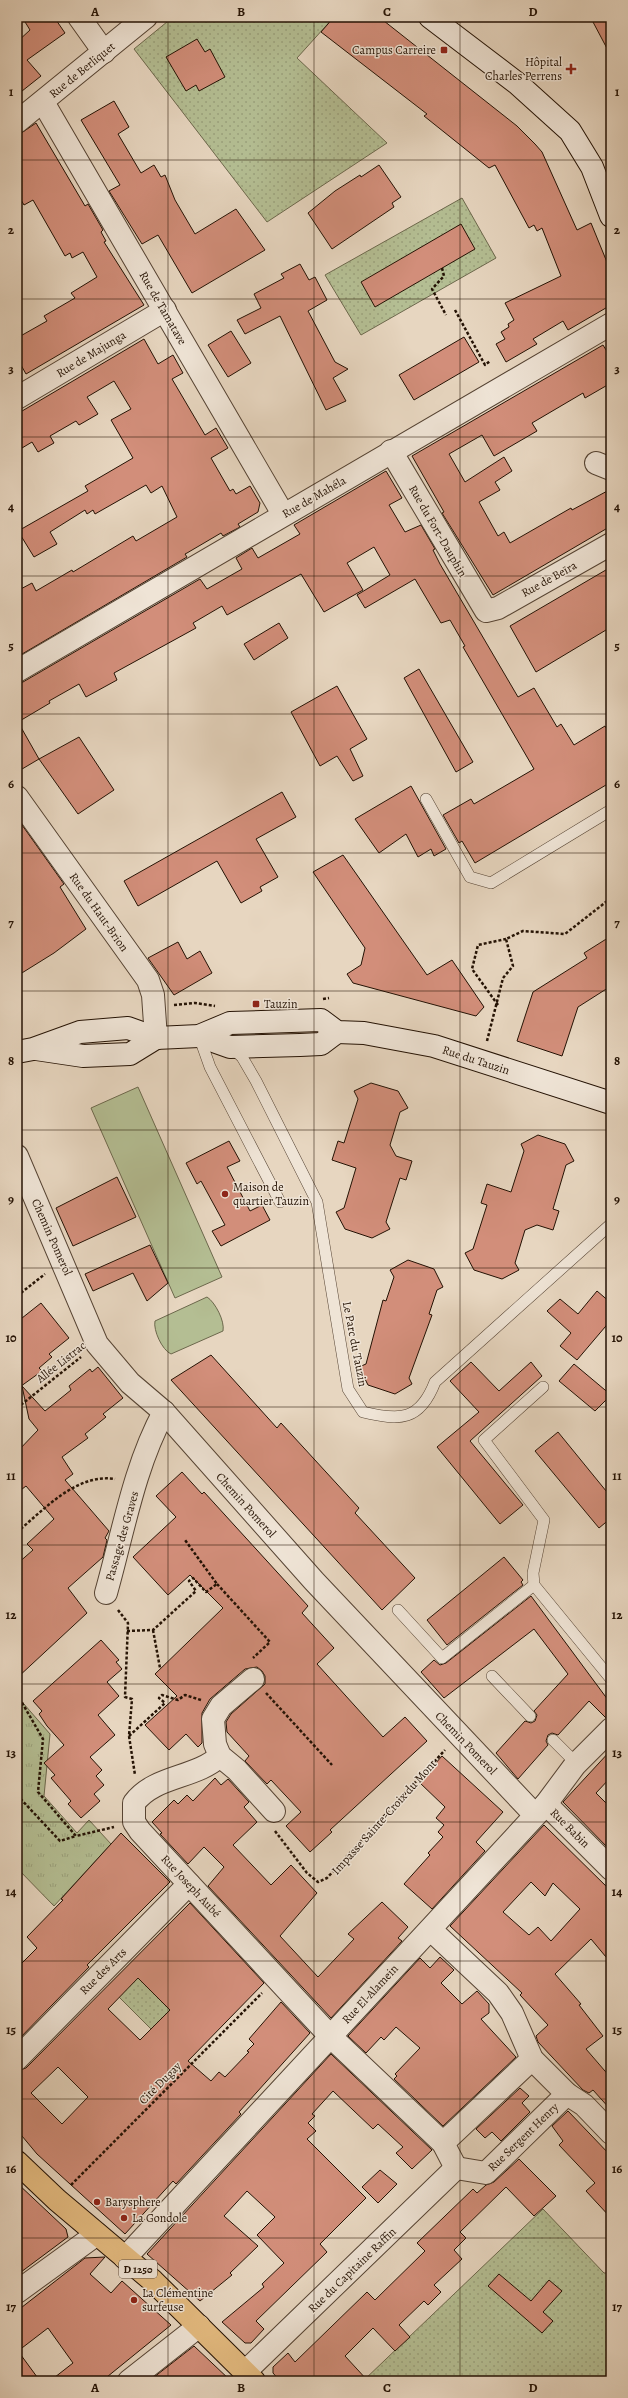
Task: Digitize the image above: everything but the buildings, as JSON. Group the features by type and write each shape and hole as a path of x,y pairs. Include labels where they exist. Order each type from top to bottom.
{"main road":[{"name":"D 1250","path":"17,2162 57,2200 125,2258 250,2376"}],"street":[{"path":"80,17 104,52"},
{"name":"Rue de Berliquet","path":"17,122 146,17"},
{"path":"430,17 518,84 570,131 592,167 611,216"},
{"name":"Rue de Tamatave","path":"43,102 283,514"},
{"name":"Rue de Majunga","path":"17,398 165,310"},
{"name":"Rue de Mahéla","path":"17,671 283,514 611,324"},
{"name":"Rue du Fort-Dauphin","path":"391,452 486,611"},
{"name":"Rue de Beïra","path":"486,611 498,608 611,544"},
{"name":"Rue du Haut-Brion","path":"17,797 148,980 153,995 156,1038"},
{"path":"25,1050 83,1056 130,1054 156,1038 198,1036 230,1023 321,1020 337,1032 321,1044 230,1047 198,1036"},
{"name":"Rue du Tauzin","path":"337,1032 364,1033 403,1039 434,1046 611,1103"},
{"name":"Chemin Pomerol","path":"17,1156 98,1344 130,1382 164,1412 314,1581 458,1736 541,1810"},
{"name":"Passage des Graves","path":"106,1593 137,1482 155,1429 164,1412"},
{"path":"251,1670 221,1706 213,1719 215,1744 220,1756 237,1770 274,1811"},
{"name":"Rue El-Alamein","path":"125,2258 330,2036 431,1930 541,1810 577,1764 611,1729"},
{"path":"134,1822 134,1803 140,1795 157,1784 202,1768 220,1756"},
{"name":"Rue Babin","path":"541,1810 611,1869"},
{"name":"Rue Joseph Aubé","path":"134,1822 189,1884 330,2036"},
{"name":"Rue des Arts","path":"17,2058 189,1884"},
{"path":"431,1930 498,1993 512,2013 532,2059 567,2094 584,2105 611,2133"},
{"path":"330,2036 443,2143 456,2168"},
{"path":"443,2143 532,2059"},
{"name":"Rue Sergent Henry","path":"456,2168 486,2173 567,2094"},
{"name":"Rue du Capitaine Raffin","path":"250,2376 456,2168"},
{"path":"17,2292 97,2234"},
{"path":"130,2381 198,2326"}],"lane":[{"path":"426,799 470,877 491,883 611,810"},
{"path":"198,1036 210,1067 280,1202"},
{"name":"Le Parc du Tauzin","path":"230,1047 242,1057 256,1081 317,1202 348,1389 363,1412 388,1418 412,1414 428,1400 435,1382 611,1224"},
{"path":"543,1387 484,1440 544,1520 533,1573 534,1585 611,1679"},
{"path":"398,1610 442,1658 534,1585"},
{"path":"492,1676 530,1716"},
{"path":"553,1740 577,1764"}],"path":[{"path":"442,268 444,276 432,289 446,315"},
{"path":"455,310 485,365 490,362"},
{"path":"498,1005 472,969 478,945 506,939 523,931 565,934 611,898"},
{"path":"482,1062 498,1005 503,978 513,966 506,939"},
{"path":"17,1296 63,1260"},
{"name":"Allée Listrac","path":"17,1408 98,1344"},
{"path":"17,1532 64,1494 83,1482 108,1478 137,1482"},
{"path":"185,1540 217,1584 270,1642 251,1670 332,1765"},
{"path":"127,1631 153,1630 196,1591 189,1581 193,1578 206,1592 217,1584"},
{"name":"Passage des Graves","path":"106,1593 128,1623 125,1697 132,1698 129,1736 140,1795"},
{"path":"153,1630 160,1668"},
{"path":"17,1694 43,1739 38,1792 76,1836"},
{"path":"129,1736 164,1703 159,1698 162,1695 178,1700 186,1695 206,1701"},
{"name":"Impasse Sainte-Croix du Mont","path":"274,1811 273,1827 307,1873 318,1882 328,1878 458,1736"},
{"path":"17,1795 60,1841 134,1822"},
{"name":"Cité Dugay","path":"57,2200 277,1978"}],"green space":[{"path":"173,17 334,17 297,58 387,143 267,222 134,49"},
{"path":"462,198 496,258 361,335 325,275"},
{"path":"138,1087 222,1277 175,1298 91,1108"},
{"path":"207,1297 219,1312 223,1331 171,1354 168,1352 161,1344 155,1329 155,1321"},
{"path":"17,1696 50,1734 44,1796 77,1833 89,1820 111,1844 54,1906 17,1868"},
{"path":"140,1954 184,1997 151,2029 108,1986"},
{"path":"543,2209 604,2273 611,2273 611,2381 363,2381"}],"place":[{"name":"Campus Carreire","path":"444,50"},
{"name":"Hôpital Charles Perrens","path":"571,69"},
{"name":"Tauzin","path":"256,1004"},
{"name":"Maison de quartier Tauzin","path":"225,1194"},
{"name":"Barysphere","path":"97,2202"},
{"name":"La Gondole","path":"124,2218"},
{"name":"La Clémentine surfeuse","path":"134,2300"}]}
